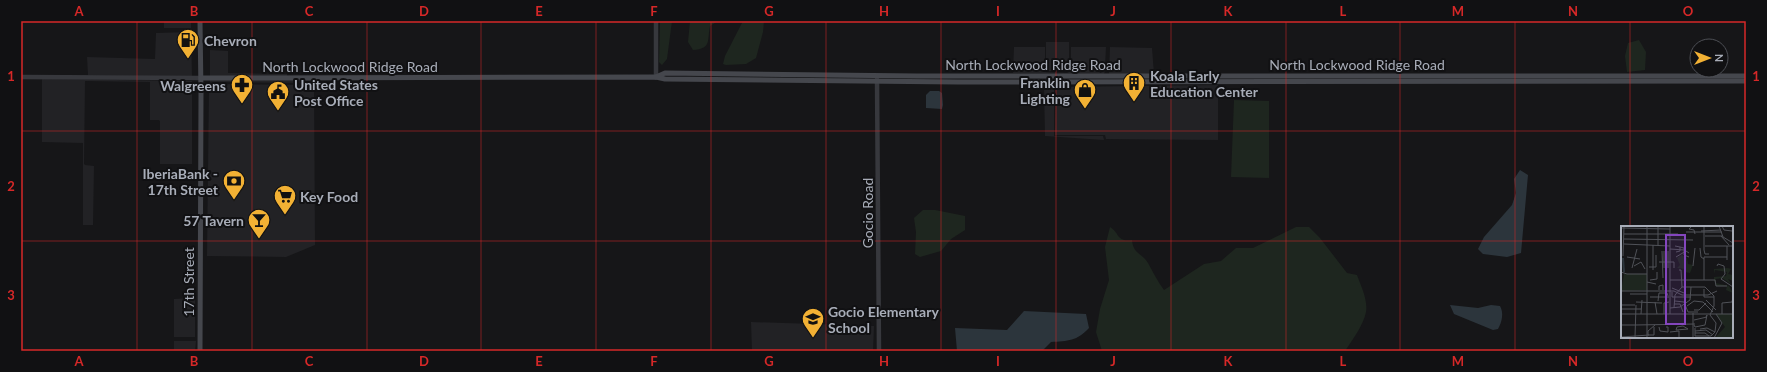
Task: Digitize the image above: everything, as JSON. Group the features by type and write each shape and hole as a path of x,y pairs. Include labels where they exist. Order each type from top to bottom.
{"main road":[{"name":"17th Street","path":"200,21 200,351"},
{"name":"North Lockwood Ridge Road","path":"201,78 656,77 665,80 957,77 1746,76"},
{"name":"North Lockwood Ridge Road","path":"877,78 928,81 957,77 1746,81"}],"street":[{"path":"656,21 656,77"},
{"name":"North Lockwood Ridge Road","path":"21,77 201,78"},
{"name":"Gocio Road","path":"877,78 879,351"}],"shaded area":[{"path":"164,21 191,21 191,28 164,28"},
{"path":"660,21 672,21 667,59 662,65 659,62"},
{"path":"690,21 718,21 710,26 708,43 703,48 693,50 688,42"},
{"path":"743,21 764,21 763,32 756,58 746,64 723,64 725,56"},
{"path":"191,32 192,77 88,75 87,57 155,59 156,33"},
{"path":"1639,40 1646,52 1645,70 1627,72 1625,56 1628,43"},
{"path":"1046,42 1069,42 1069,71 1046,71"},
{"path":"1014,47 1045,47 1045,72 1067,73 1071,71 1071,47 1106,47 1105,67 1102,67 1099,71 1100,73 1105,71 1104,74 1013,73"},
{"path":"1110,47 1152,48 1154,74 1109,74"},
{"path":"210,50 228,51 228,73 287,74 287,76 210,76"},
{"path":"42,79 192,81 192,164 160,164 160,121 150,120 150,82 85,81 84,164 94,166 93,225 83,225 83,143 42,142"},
{"path":"210,80 317,80 317,83 214,82 210,85"},
{"path":"214,84 314,85 315,245 286,257 207,256 209,88"},
{"path":"1218,85 1218,140 1106,139 1105,135 1055,135 1056,87"},
{"path":"1044,87 1054,87 1054,136 1103,136 1104,140 1045,136"},
{"path":"930,91 939,91 942,93 942,109 926,108 926,95"},
{"path":"1234,100 1269,101 1269,178 1231,177"},
{"path":"1520,170 1528,175 1521,253 1507,257 1483,254 1478,249 1484,237 1512,205 1516,193 1514,179"},
{"path":"923,210 935,210 965,216 965,230 951,239 941,251 920,257 915,254 916,232 914,218"},
{"path":"1110,227 1123,240 1132,240 1134,248 1146,260 1164,290 1204,264 1221,261 1236,248 1253,248 1296,227 1309,227 1320,238 1347,273 1357,275 1366,303 1365,317 1345,351 1102,351 1096,332 1100,309 1109,280 1105,247"},
{"path":"195,298 195,337 174,337 174,299"},
{"path":"1450,305 1478,308 1491,305 1500,306 1502,315 1501,323 1498,329 1493,330 1454,314"},
{"path":"1024,311 1086,314 1089,328 1080,336 1072,340 1051,342 1042,351 957,351 955,328 1007,330"},
{"name":"Gocio Elementary School","path":"751,322 874,326 873,351 752,351"},
{"path":"174,341 196,341 195,351 174,351"}],"place":[{"name":"Chevron","path":"188,60"},
{"name":"Koala Early Education Center","path":"1134,102"},
{"name":"Walgreens","path":"242,104"},
{"name":"Franklin Lighting","path":"1085,110"},
{"name":"United States Post Office","path":"278,112"},
{"name":"IberiaBank - 17th Street","path":"234,200"},
{"name":"Key Food","path":"285,216"},
{"name":"57 Tavern","path":"259,240"},
{"name":"Gocio Elementary School","path":"813,338"}]}
